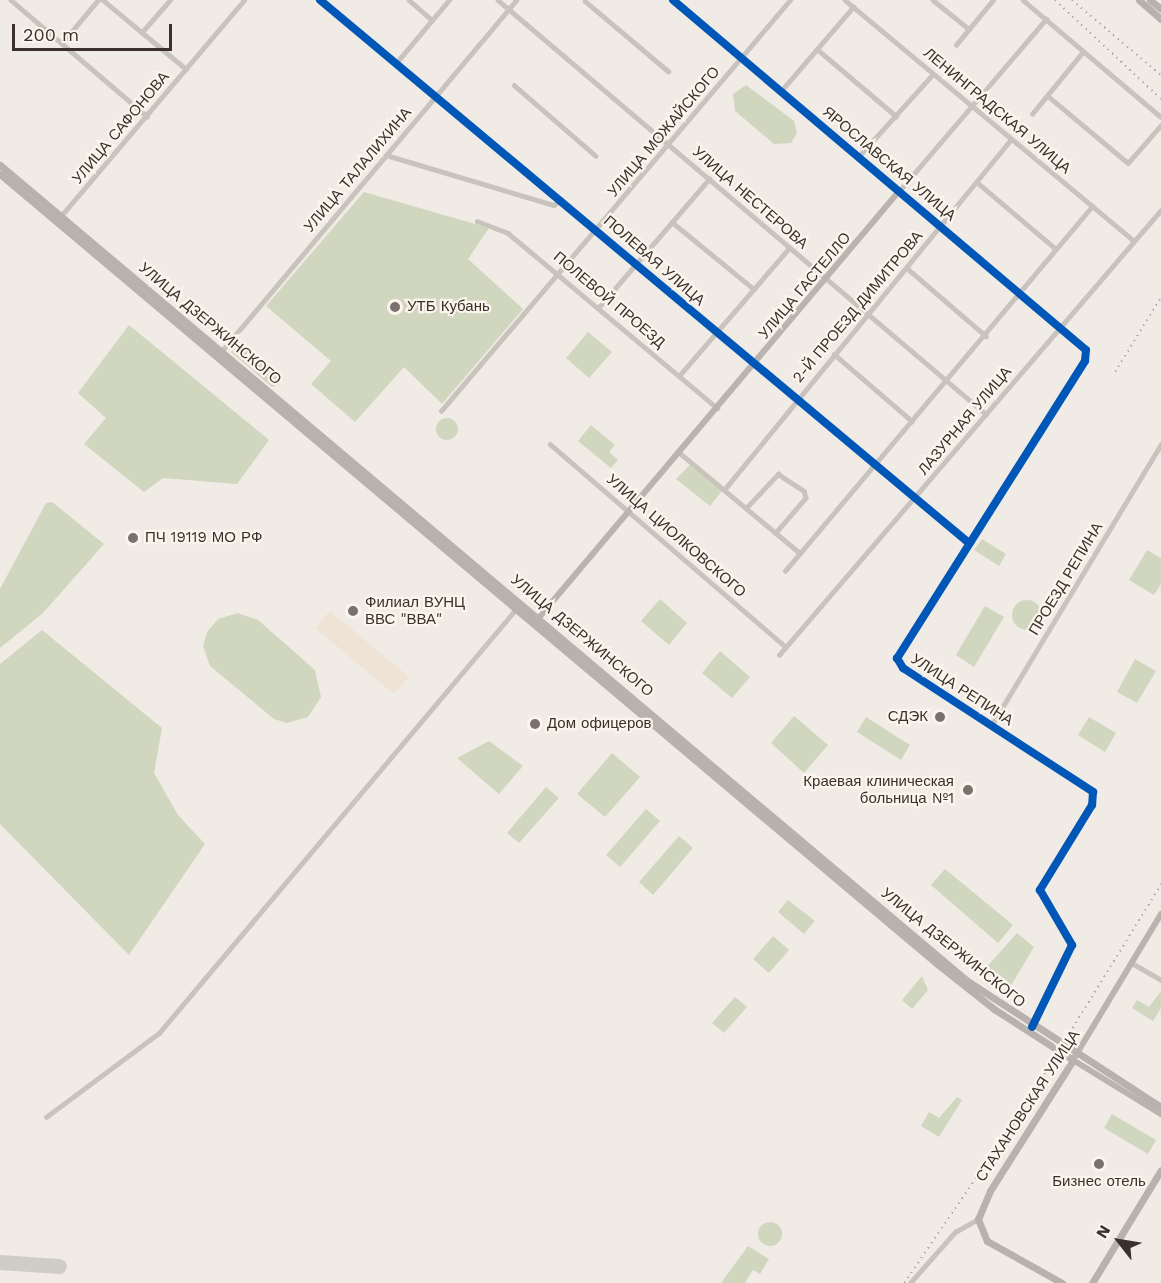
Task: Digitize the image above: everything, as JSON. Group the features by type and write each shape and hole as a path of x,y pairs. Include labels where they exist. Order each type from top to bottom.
{"main road":[{"path":"1139,0 1161,19"},
{"path":"1150,0 1161,9"},
{"name":"УЛИЦА ДЗЕРЖИНСКОГО","path":"0,165 220,353 966,980 1074,1058"},
{"name":"УЛИЦА ДЗЕРЖИНСКОГО","path":"0,174 220,353"},
{"name":"УЛИЦА ДЗЕРЖИНСКОГО","path":"538,619 944,970 1074,1058 1161,1107"},
{"name":"СТАХАНОВСКАЯ УЛИЦА","path":"978,1220 990,1191 1074,1058"},
{"path":"1092,1283 1161,1170"},
{"path":"978,1220 987,1241 1029,1267 1062,1283"},
{"path":"1029,1267 1048,1283"},
{"path":"1087,1283 1096,1275"}],"street":[{"path":"11,0 147,116"},
{"path":"18,7 24,0"},
{"path":"62,44 98,0"},
{"path":"103,0 186,69"},
{"path":"142,32 170,0"},
{"name":"ПОЛЕВАЯ УЛИЦА","path":"320,0 598,229 796,399 969,543"},
{"path":"409,0 432,20"},
{"path":"397,62 449,0"},
{"name":"УЛИЦА НЕСТЕРОВА","path":"498,0 986,414"},
{"name":"УЛИЦА ТАЛАЛИХИНА","path":"220,353 516,0"},
{"name":"ЯРОСЛАВСКАЯ УЛИЦА","path":"673,0 900,190 1086,350"},
{"name":"УЛИЦА МОЖАЙСКОГО","path":"441,411 560,275 790,0"},
{"name":"ЛЕНИНГРАДСКАЯ УЛИЦА","path":"845,0 1134,241"},
{"path":"933,0 969,29"},
{"path":"956,45 993,0"},
{"path":"1023,0 1082,53 1161,117"},
{"name":"УЛИЦА САФОНОВА","path":"61,216 241,1"},
{"path":"585,1 668,71"},
{"path":"781,91 853,7"},
{"name":"УЛИЦА ГАСТЕЛЛО","path":"538,619 681,454 900,190 973,108 1046,19"},
{"path":"817,49 896,116"},
{"path":"1032,114 1082,53"},
{"path":"859,156 933,74"},
{"path":"514,85 596,156"},
{"path":"1048,96 1128,163 1161,125"},
{"name":"2-Й ПРОЕЗД ДИМИТРОВА","path":"724,490 796,399 908,269 1011,139"},
{"path":"386,155 554,205 561,199"},
{"path":"599,307 709,178"},
{"path":"978,183 1056,249"},
{"path":"785,571 948,382 1092,206"},
{"name":"ЛАЗУРНАЯ УЛИЦА","path":"779,655 916,500 986,414 1161,210"},
{"name":"ПОЛЕВОЙ ПРОЕЗД","path":"477,221 508,233 718,409"},
{"path":"672,222 754,289"},
{"path":"679,376 789,248"},
{"path":"908,269 986,336"},
{"name":"УЛИЦА РЕПИНА","path":"1032,1027 1072,945 1040,890 1092,805 1093,792 903,668 897,658 1085,361 1086,350"},
{"path":"834,354 912,421"},
{"name":"УЛИЦА ЦИОЛКОВСКОГО","path":"550,444 786,647"},
{"name":"ПРОЕЗД РЕПИНА","path":"991,726 1161,444"},
{"path":"681,454 800,553"},
{"path":"746,508 778,474 804,491 806,498 776,533"},
{"path":"46,1117 170,1021 519,604"},
{"name":"СТАХАНОВСКАЯ УЛИЦА","path":"1074,1058 1161,914"},
{"path":"1132,963 1161,980"},
{"name":"УЛИЦА ДЗЕРЖИНСКОГО","path":"1074,1058 1161,1114"},
{"path":"910,1283 955,1232 978,1220"}],"green space":[{"path":"746,85 794,121 797,133 791,143 774,144 735,111 733,94"},
{"name":"УТБ Кубань","path":"364,192 489,228 468,259 523,309 442,404 404,367 355,422 311,384 331,361 266,306"},
{"path":"129,325 269,440 237,484 163,478 144,492 84,444 106,418 78,393"},
{"path":"588,332 612,352 589,378 566,358"},
{"path":"236,342 280,378 280,384 272,387 231,352"},
{"path":"447,418 455,421 458,429 455,437 447,440 439,437 436,429 439,421"},
{"path":"591,425 615,445 609,452 618,460 611,468 578,441"},
{"path":"690,465 722,491 710,506 676,479"},
{"path":"52,502 104,544 43,613 0,648 0,589 46,503"},
{"path":"982,539 1006,554 999,566 974,550"},
{"path":"1147,550 1161,558 1161,584 1154,595 1129,580"},
{"path":"660,599 687,623 669,645 641,621"},
{"path":"1027,600 1037,605 1042,615 1037,625 1027,630 1017,625 1012,615 1017,605"},
{"path":"985,606 1004,617 974,667 956,655"},
{"path":"238,613 258,620 315,670 321,697 308,717 287,723 274,719 210,666 203,646 207,632 218,619"},
{"path":"42,630 162,728 154,773 178,815 205,844 129,955 0,824 0,664"},
{"path":"720,651 750,677 732,698 702,673"},
{"path":"1135,659 1156,671 1137,703 1117,692"},
{"path":"794,716 828,745 804,773 771,743"},
{"path":"866,717 910,745 901,760 857,732"},
{"path":"1089,717 1116,733 1105,752 1078,735"},
{"path":"489,741 523,766 499,794 457,758"},
{"path":"612,753 640,777 605,817 577,794"},
{"path":"546,787 559,798 519,843 507,833"},
{"path":"646,809 660,821 620,867 606,855"},
{"path":"679,836 693,848 653,895 639,882"},
{"path":"945,869 1013,925 998,943 931,885"},
{"path":"788,900 815,921 804,934 778,912"},
{"path":"1017,933 1034,947 1009,989 986,968"},
{"path":"773,936 789,950 769,973 753,959"},
{"path":"922,976 928,990 912,1009 902,1000"},
{"path":"1161,991 1161,1008 1153,1021 1132,1008 1137,1000 1149,1007"},
{"path":"735,997 747,1007 724,1033 712,1023"},
{"path":"957,1097 962,1100 939,1137 921,1126 929,1112 939,1118"},
{"path":"1112,1114 1156,1140 1148,1154 1104,1128"},
{"path":"770,1222 778,1226 782,1234 778,1242 770,1246 762,1242 758,1234 762,1226"},
{"path":"748,1246 769,1259 760,1274 753,1270 745,1283 721,1283"}],"shaded area":[{"path":"330,611 409,677 394,694 315,628"}],"taxiway":[{"path":"0,1262 59,1266"}],"railway":[{"path":"1055,0 1161,99"},
{"path":"1072,0 1161,75"},
{"path":"1115,372 1161,297"},
{"path":"904,1283 1019,1115 1161,884"}],"cycle path":[{"path":"320,0 969,543"},
{"path":"673,0 1086,350 1085,361 897,658 903,668 1093,792 1092,805 1040,890 1072,945 1032,1027"}],"place":[{"name":"УТБ Кубань","path":"395,307"},
{"name":"ПЧ 19119 МО РФ","path":"133,538"},
{"name":"Филиал ВУНЦ ВВС \"ВВА\"","path":"353,611"},
{"name":"СДЭК","path":"940,717"},
{"name":"Дом офицеров","path":"535,724"},
{"name":"Краевая клиническая больница №1","path":"968,790"},
{"name":"Бизнес отель","path":"1099,1164"}]}
